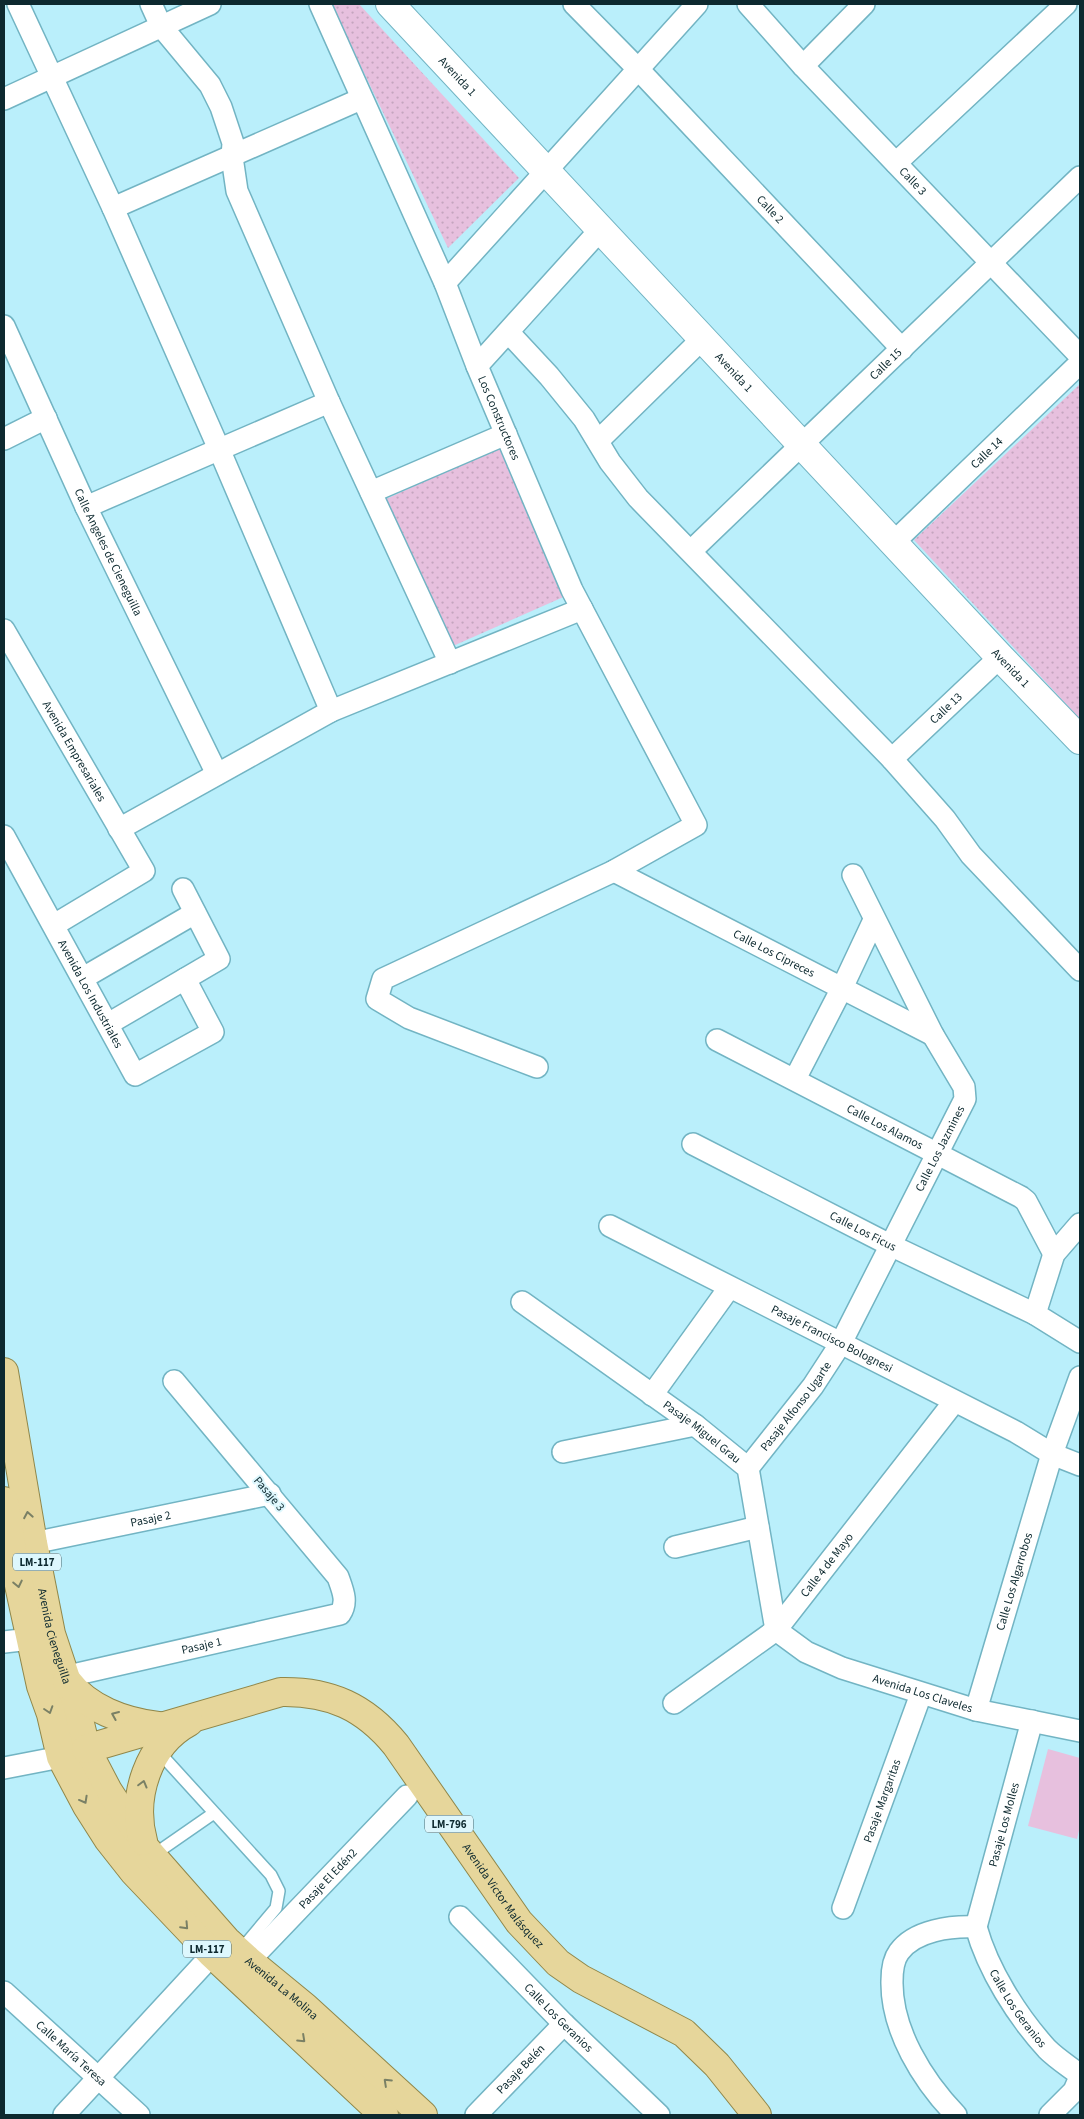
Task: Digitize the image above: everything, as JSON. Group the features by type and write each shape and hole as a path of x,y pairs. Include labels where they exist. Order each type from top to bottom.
{"main road":[{"name":"Avenida Cieneguilla","path":"4,1372 32,1543 51,1634 78,1716 73,1753"},
{"name":"Avenida Cieneguilla","path":"4,1501 17,1640 73,1753"},
{"path":"64,1677 76,1693 160,1739 147,1770 139,1801 141,1834 148,1853"},
{"name":"Avenida Victor Malásquez","path":"73,1753 160,1739 199,1717 281,1692 296,1691 326,1696 340,1701 371,1719 396,1745 519,1922 551,1956 581,1978 684,2033 717,2065 757,2115"},
{"name":"Avenida La Molina","path":"73,1753 108,1791 148,1853 232,1952 384,2115"},
{"name":"Avenida La Molina","path":"73,1753 87,1806 108,1839 134,1872 232,1952 305,2007 423,2115"}],"street":[{"path":"18,4 113,208 331,711"},
{"path":"151,4 161,26 210,85 228,124 233,143 232,157 237,192 329,402 450,663"},
{"path":"4,99 210,4"},
{"name":"Los Constructores","path":"320,4 445,284 477,366 572,590 696,825 614,871"},
{"name":"Avenida 1","path":"390,4 801,445 1080,740"},
{"path":"574,4 638,69"},
{"path":"445,284 697,4"},
{"name":"Calle 3","path":"748,4 803,66 1080,356"},
{"path":"803,66 864,4"},
{"path":"896,163 1066,4"},
{"name":"Calle 2","path":"638,69 902,349"},
{"path":"113,208 361,99"},
{"name":"Calle 15","path":"691,551 1080,177"},
{"path":"477,366 509,333 600,230"},
{"name":"Calle Angeles de Cieneguilla","path":"4,326 86,507 217,774"},
{"path":"509,333 558,387 598,441 610,462 638,498 892,759 946,819 971,855 1078,964"},
{"path":"598,441 702,339"},
{"name":"Calle 14","path":"893,543 1080,363"},
{"path":"86,507 329,402"},
{"path":"4,439 46,418"},
{"path":"370,492 506,434"},
{"path":"119,829 331,711 582,609"},
{"name":"Avenida Empresariales","path":"4,630 144,872 54,925"},
{"name":"Calle 13","path":"892,759 1000,657"},
{"name":"Avenida Los Industriales","path":"4,836 135,1075 213,1032 185,979"},
{"path":"537,1067 409,1018 377,999 383,979 614,871"},
{"name":"Calle Los Cipreces","path":"614,871 934,1035"},
{"name":"Calle Los Jazmines","path":"841,1343 966,1094 964,1087 934,1035 874,920 853,875"},
{"path":"108,1024 219,959 183,889"},
{"path":"83,978 195,913"},
{"path":"795,1079 842,988 874,920"},
{"name":"Calle Los Alamos","path":"717,1040 938,1152 1021,1197 1026,1201 1054,1254"},
{"name":"Calle Los Ficus","path":"693,1144 890,1245 1036,1314 1080,1342"},
{"path":"1036,1314 1054,1254 1080,1224"},
{"name":"Pasaje Francisco Bolognesi","path":"610,1226 1016,1432 1052,1454 1080,1465"},
{"path":"652,1394 729,1288"},
{"name":"Pasaje Miguel Grau","path":"522,1302 695,1425 748,1468 776,1630"},
{"name":"Pasaje Alfonso Ugarte","path":"748,1468 813,1386 841,1343"},
{"name":"Calle Los Algarrobos","path":"976,1710 1052,1454 1080,1377"},
{"name":"Pasaje 3","path":"174,1381 338,1577 344,1592 345,1606 340,1614"},
{"name":"Calle 4 de Mayo","path":"674,1703 776,1630 954,1402"},
{"path":"563,1452 695,1425"},
{"name":"Pasaje 2","path":"32,1543 270,1494"},
{"path":"675,1547 758,1527"},
{"name":"Pasaje 1","path":"64,1677 340,1614"},
{"name":"Avenida Los Claveles","path":"776,1630 806,1652 826,1662 921,1694 976,1710 1080,1731"},
{"name":"Pasaje Margaritas","path":"843,1908 921,1694"},
{"name":"Pasaje Los Molles","path":"976,1927 1032,1721"},
{"path":"4,1768 73,1753"},
{"name":"Pasaje El Edén2","path":"64,2115 99,2078 232,1952 407,1796"},
{"name":"Calle Los Geranios","path":"460,1917 564,2024 659,2115"},
{"path":"956,2115 921,2070 899,2028 892,1996 892,1968 899,1952 913,1940 933,1931 952,1926 976,1927"},
{"name":"Calle Los Geranios","path":"976,1927 980,1943 1013,2004 1048,2050 1080,2076"},
{"name":"Calle María Teresa","path":"4,1992 140,2115"},
{"name":"Pasaje Belén","path":"476,2115 564,2024"},
{"path":"1050,2115 1074,2091 1080,2076"}],"lane":[{"path":"160,1739 214,1813 271,1875 279,1891 276,1908 232,1952"},
{"path":"148,1853 214,1813"}],"shaded area":[{"path":"331,4 359,4 519,178 448,248"},
{"path":"1080,384 1080,719 914,540"},
{"path":"500,447 568,595 453,646 386,499"},
{"path":"1048,1749 1080,1758 1080,1826 1077,1839 1028,1826"}]}
